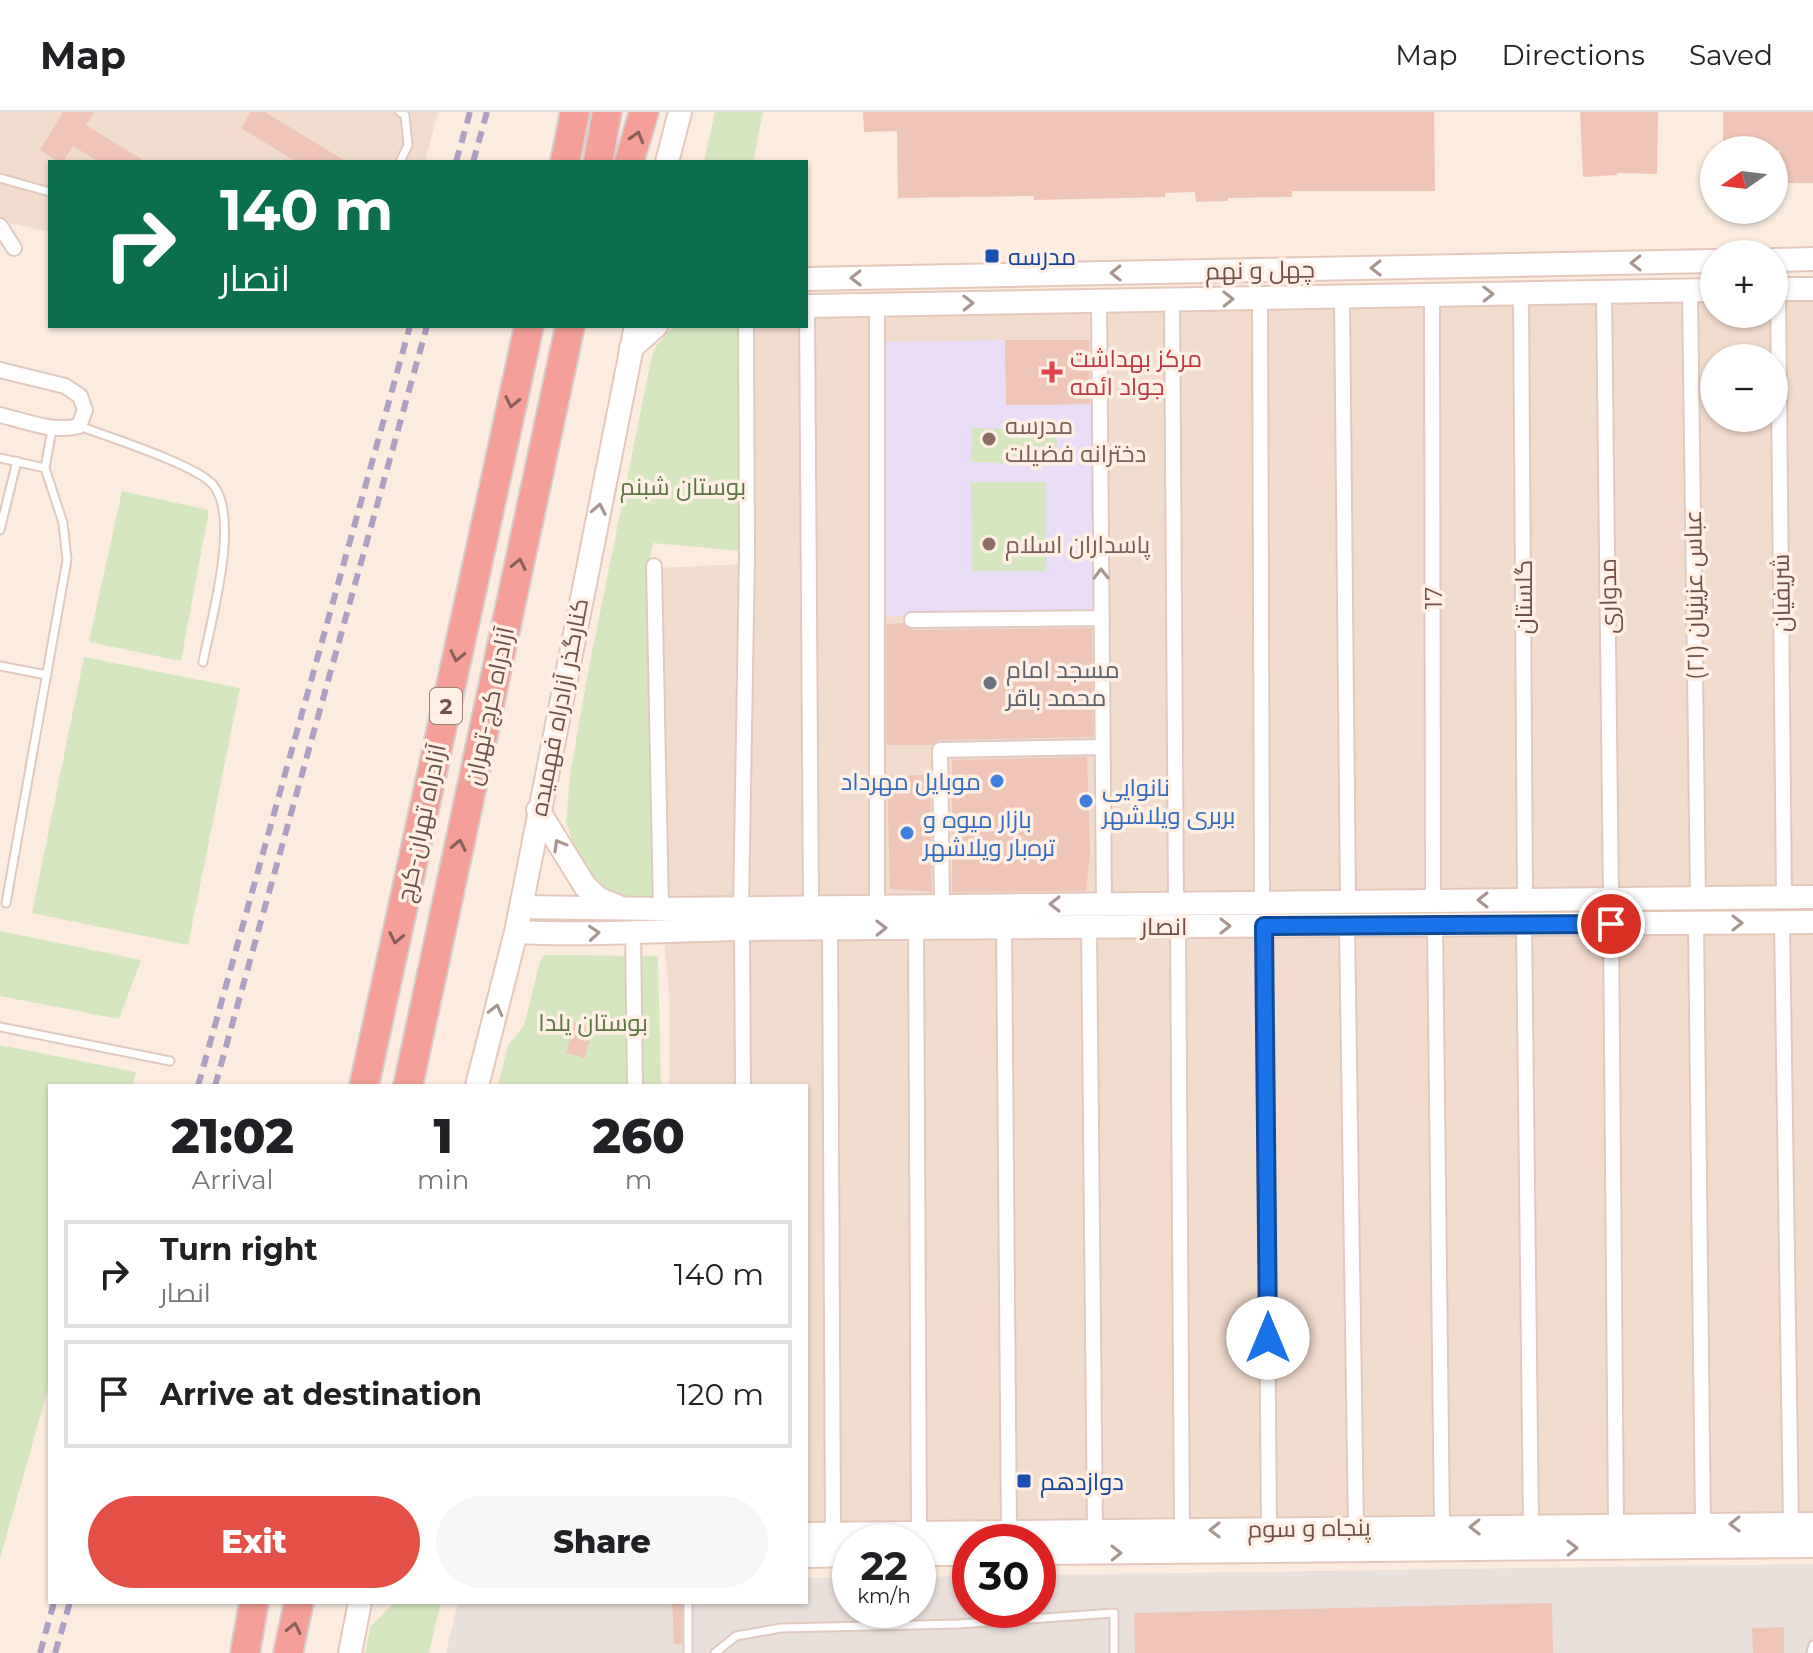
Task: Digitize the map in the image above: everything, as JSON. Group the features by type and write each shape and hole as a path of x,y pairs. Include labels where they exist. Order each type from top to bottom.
{"highway":[{"path":"565,160 575,112"},
{"path":"598,160 607,112"},
{"path":"630,160 644,112"},
{"name":"آزادراه تهران-کرج","path":"364,1084 529,328"},
{"name":"آزادراه کرج-تهران","path":"408,1084 570,328"},
{"path":"245,1653 254,1604"},
{"path":"288,1653 299,1604"}],"street":[{"path":"668,160 680,112"},
{"path":"0,226 14,248"},
{"path":"1788,260 1813,259"},
{"name":"چهل و نهم","path":"808,279 1700,261"},
{"path":"1788,289 1813,289"},
{"name":"عباس عزیزیان (۲۱)","path":"1690,291 1698,898"},
{"name":"چهل و نهم","path":"808,306 1700,291"},
{"name":"مدواری","path":"1604,292 1611,899"},
{"name":"گلستان","path":"1521,294 1525,900"},
{"name":"17","path":"1432,295 1433,901"},
{"path":"1342,297 1348,901"},
{"path":"1260,298 1262,902"},
{"path":"1172,300 1176,903"},
{"path":"1099,301 1104,904"},
{"path":"877,305 877,906"},
{"name":"کنارگذر آزادراه فهمیده","path":"478,1084 516,932 636,328"},
{"path":"631,348 654,328"},
{"path":"743,1084 741,918 747,556 746,328"},
{"path":"807,328 811,906"},
{"name":"شریفیان","path":"1777,328 1784,898"},
{"path":"0,370 65,386 80,396 85,410 79,426 52,429 0,415"},
{"path":"654,566 661,909"},
{"path":"912,620 1102,618"},
{"path":"942,905 940,750 1103,747"},
{"path":"538,810 585,886 599,899 625,909"},
{"name":"انصار","path":"516,932 570,935 633,931 811,906 1813,897"},
{"name":"انصار","path":"521,907 661,909 830,929 1813,922"},
{"path":"1696,923 1703,1525"},
{"path":"1782,923 1802,1524"},
{"path":"1524,924 1531,1526"},
{"path":"1611,924 1616,1526"},
{"path":"1347,925 1356,1528"},
{"path":"1435,925 1442,1527"},
{"path":"1089,926 1095,1531"},
{"path":"1178,926 1182,1530"},
{"path":"1264,926 1269,1529"},
{"path":"1004,927 1009,1524"},
{"path":"916,928 919,1524"},
{"path":"830,929 833,1524"},
{"path":"633,931 635,1084"},
{"name":"پنجاه و سوم","path":"1056,1531 1802,1524"},
{"name":"پنجاه و سوم","path":"808,1534 832,1533"},
{"name":"پنجاه و سوم","path":"1056,1553 1813,1546"},
{"path":"808,1556 832,1555"},
{"path":"350,1653 360,1604"}],"lane":[{"path":"400,112 405,115 408,145 401,160"},
{"path":"0,178 48,191"},
{"path":"79,426 171,460 214,484 225,508 226,536 203,662"},
{"path":"6,903 67,560 63,523 45,468 52,429"},
{"path":"0,458 45,468"},
{"path":"0,530 17,461"},
{"path":"0,666 47,675"},
{"path":"0,1027 170,1061"},
{"path":"688,1604 688,1653"},
{"path":"715,1653 736,1636 781,1628 959,1624 1114,1613 1114,1653"},
{"path":"1811,1653 1813,1645"}],"shaded area":[{"path":"0,112 438,112 426,160 48,160 48,232 0,221"},
{"path":"1813,292 1813,1526 1056,1534 1056,1524 952,1524 952,1535 936,1535 936,1524 832,1524 832,1536 808,1536 808,1084 669,1084 669,994 663,928 658,568 743,564 748,328 808,328 808,311 1700,294 1700,328 1788,328 1788,293"},
{"path":"1005,340 1006,405 1099,404 1102,614 877,616 876,342"},
{"path":"1813,1564 1813,1653 446,1653 458,1604 808,1604 808,1578 832,1578 832,1628 936,1628 936,1577 952,1576 952,1628 1056,1628 1056,1575"}],"green space":[{"path":"715,112 763,112 753,160 704,160"},
{"name":"بوستان شبنم","path":"672,328 737,328 740,551 653,543 647,574 655,902 623,899 605,891 590,876 576,854 566,821 571,769 589,667 656,346"},
{"path":"972,428 1057,431 1056,465 971,462"},
{"path":"971,482 1046,482 1046,571 972,571"},
{"path":"122,491 209,510 181,661 89,642"},
{"path":"84,657 240,688 188,945 32,913"},
{"path":"0,931 141,960 119,1019 0,996"},
{"name":"بوستان یلدا","path":"544,955 658,956 661,1084 498,1084 508,1045 524,1026"},
{"path":"0,1045 136,1072 133,1084 48,1084 48,1388 0,1559"},
{"path":"393,1604 441,1604 429,1653 365,1653 371,1626"}],"building":[{"path":"63,112 94,112 86,125 143,160 96,160 73,146 64,160 56,160 40,150"},
{"path":"251,112 265,112 344,160 294,160 241,128"},
{"path":"863,112 1434,112 1435,191 1292,191 1292,197 1196,202 1195,192 1165,193 1165,197 1034,200 1034,196 898,198 897,131 864,132"},
{"path":"1580,112 1658,112 1657,174 1617,173 1583,177"},
{"path":"1723,112 1813,112 1813,183 1788,183 1788,136 1723,136"},
{"name":"مرکز بهداشت جواد ائمه","path":"1005,340 1089,340 1090,404 1006,405"},
{"name":"مسجد امام محمد باقر","path":"903,623 912,630 1092,628 1093,737 940,740 932,745 887,745 887,624"},
{"path":"1087,757 1090,853 1086,891 952,892 952,760"},
{"name":"بازار میوه و تره‌بار ویلاشهر","path":"930,775 932,892 890,889 887,776"},
{"path":"574,1022 593,1026 585,1058 566,1053"},
{"path":"1552,1603 1553,1653 1135,1653 1134,1613"},
{"path":"672,1604 682,1604 682,1644 674,1644"},
{"path":"1784,1627 1784,1653 1753,1653 1752,1628"}],"railway":[{"path":"457,160 470,112"},
{"path":"474,160 487,112"},
{"path":"199,1084 409,328"},
{"path":"216,1084 426,328"},
{"path":"40,1653 53,1604"},
{"path":"55,1653 69,1604"}],"place":[{"name":"مدرسه","path":"992,256"},
{"name":"مرکز بهداشت جواد ائمه","path":"1052,372"},
{"name":"مدرسه دخترانه فضیلت","path":"989,439"},
{"name":"پاسداران اسلام","path":"989,544"},
{"name":"مسجد امام محمد باقر","path":"990,683"},
{"name":"موبایل مهرداد","path":"997,781"},
{"name":"نانوایی بربری ویلاشهر","path":"1086,801"},
{"name":"بازار میوه و تره‌بار ویلاشهر","path":"907,833"},
{"name":"دوازدهم","path":"1024,1481"}],"route":[{"path":"1268,1338 1264,926 1611,924"}]}
